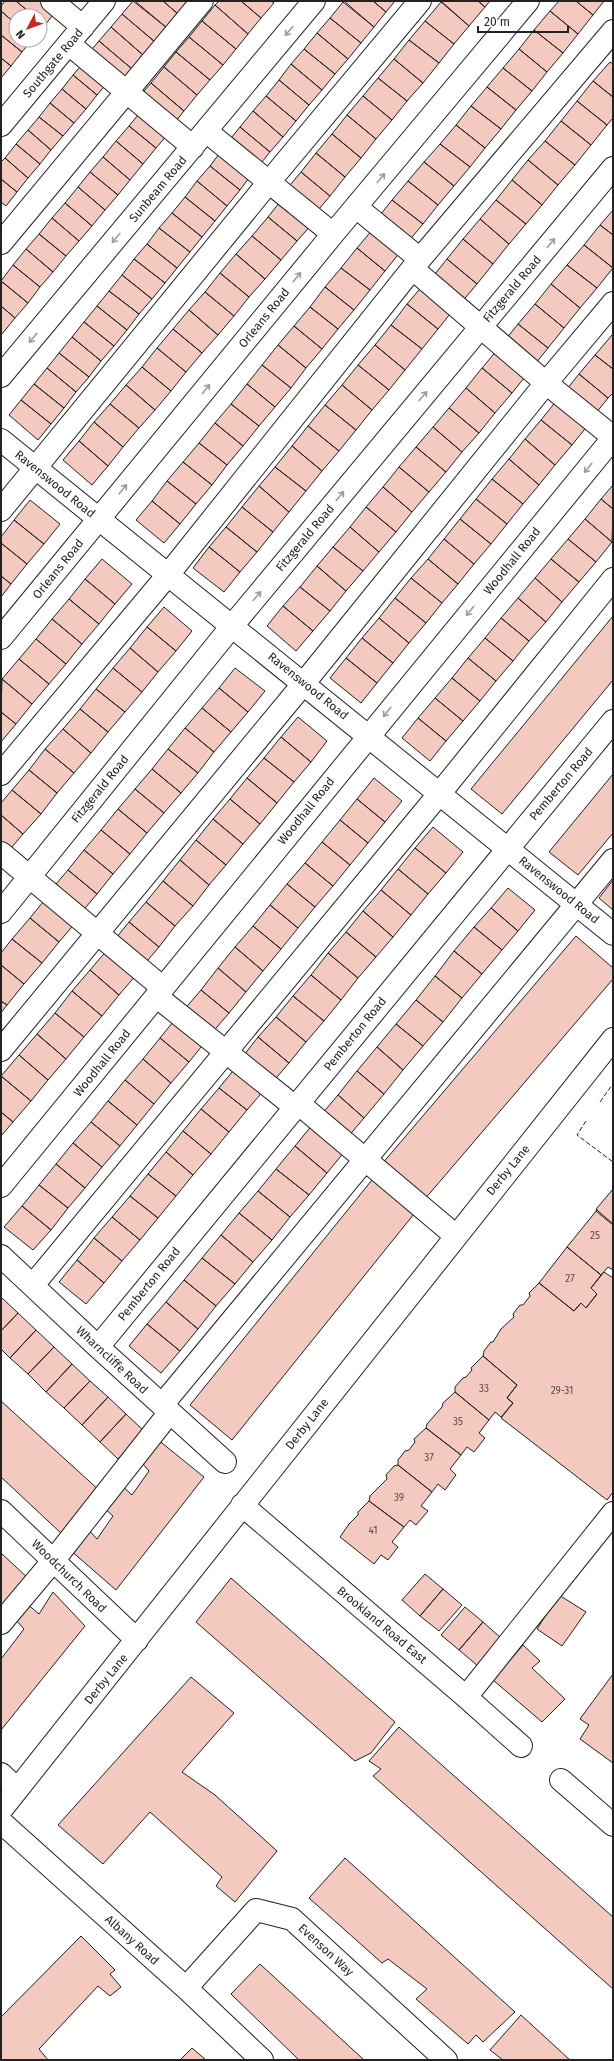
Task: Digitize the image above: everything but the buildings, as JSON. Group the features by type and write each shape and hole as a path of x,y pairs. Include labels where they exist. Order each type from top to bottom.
{"street":[{"path":"52,1 83,28"},
{"name":"Southgate Road","path":"1,125 104,1"},
{"path":"1,243 202,1"},
{"name":"Sunbeam Road","path":"1,376 314,1"},
{"path":"1,510 269,182 420,1"},
{"name":"Orleans Road","path":"1,638 333,234 528,1"},
{"path":"1,774 167,576 416,264 613,31"},
{"path":"69,44 126,92 269,182 333,234"},
{"name":"Fitzgerald Road","path":"1,912 232,626 613,168"},
{"path":"356,207 481,327 613,438"},
{"path":"1,1050 304,683 546,383 613,303"},
{"name":"Woodhall Road","path":"1,1186 368,735 613,438"},
{"name":"Ravenswood Road","path":"1,440 167,576 304,683 613,934"},
{"path":"33,1285 440,793 613,579"},
{"name":"Pemberton Road","path":"98,1347 613,721"},
{"path":"1,853 98,933 159,992 226,1051 365,1159 456,1236"},
{"path":"1,1623 53,1561 166,1408 365,1159 613,860"},
{"name":"Derby Lane","path":"1,1810 9,1782 137,1640 242,1505 613,1039"},
{"name":"Wharncliffe Road","path":"1,1256 98,1347 223,1460"},
{"name":"Brookland Road East","path":"242,1505 521,1746"},
{"name":"Woodchurch Road","path":"1,1511 137,1640"},
{"path":"466,1697 613,1513"},
{"path":"561,1780 613,1825"},
{"name":"Albany Road","path":"1,1822 186,1988 262,2060"},
{"name":"Evenson Way","path":"186,1988 256,1910 292,1919 446,2060"}],"fence":[{"path":"600,1102 612,1085"},
{"path":"586,1121 577,1135 613,1162"}]}
